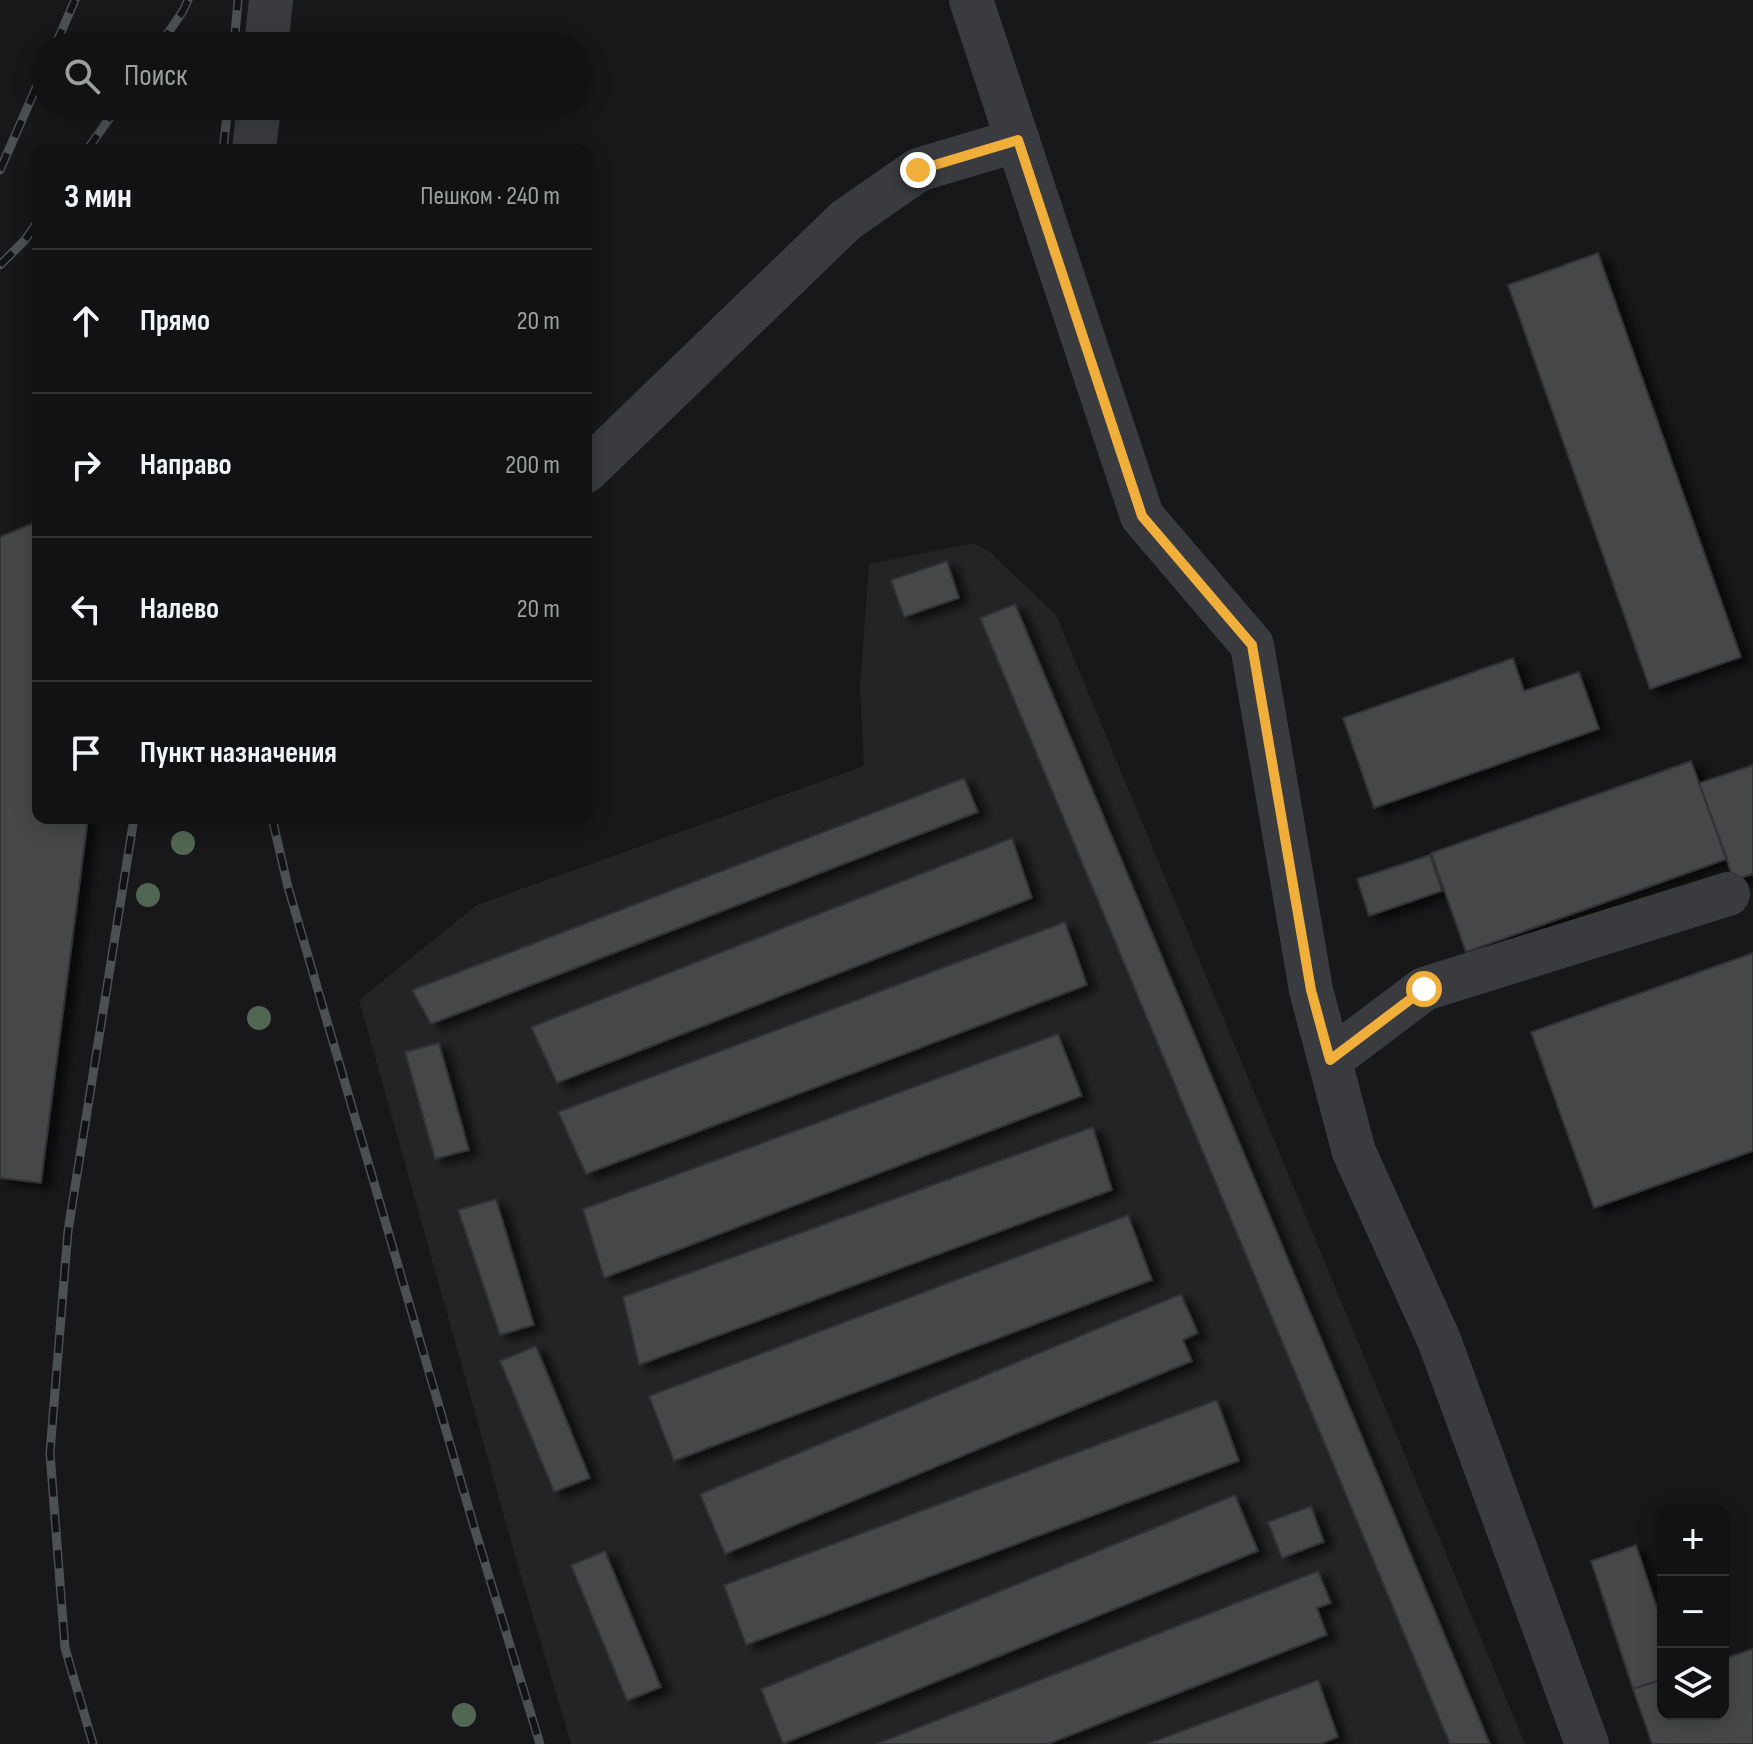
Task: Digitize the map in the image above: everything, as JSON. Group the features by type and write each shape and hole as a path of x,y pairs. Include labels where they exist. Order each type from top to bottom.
{"lane":[{"path":"268,32 271,0"},
{"path":"971,0 1142,516 1252,645 1311,990 1354,1152 1439,1340 1587,1744"},
{"path":"255,144 257,120"},
{"path":"592,465 846,220 918,170 1018,140"},
{"path":"1330,1060 1424,989 1728,894"}],"shaded area":[{"path":"974,543 990,552 1056,615 1525,1744 571,1744 359,1000 477,905 864,766 860,687 869,564"}],"building":[{"path":"1598,253 1741,657 1650,689 1508,285"},
{"path":"32,524 32,824 87,824 41,1183 0,1178 0,537"},
{"path":"947,561 959,598 904,617 891,580"},
{"path":"1015,604 1490,1744 1450,1744 980,618"},
{"path":"1513,658 1524,691 1579,672 1599,729 1374,808 1343,718"},
{"path":"1691,761 1727,859 1466,952 1431,853"},
{"path":"1753,765 1753,874 1734,880 1699,783"},
{"path":"964,778 978,812 431,1024 412,990"},
{"path":"1012,838 1032,898 557,1083 531,1027"},
{"path":"1430,855 1442,891 1369,916 1357,879"},
{"path":"1065,922 1087,985 586,1174 558,1112"},
{"path":"1753,953 1753,1151 1594,1208 1531,1032"},
{"path":"1058,1034 1082,1096 604,1278 583,1209"},
{"path":"439,1043 469,1150 435,1159 405,1052"},
{"path":"1093,1127 1112,1190 639,1365 623,1297"},
{"path":"496,1199 534,1325 500,1335 458,1210"},
{"path":"1128,1215 1152,1280 674,1461 649,1396"},
{"path":"1181,1294 1198,1333 1183,1340 1192,1361 725,1554 700,1494"},
{"path":"536,1346 590,1478 554,1492 500,1361"},
{"path":"1217,1400 1239,1461 746,1645 724,1585"},
{"path":"1235,1495 1258,1551 783,1744 761,1689"},
{"path":"1311,1506 1324,1542 1282,1558 1268,1522"},
{"path":"1636,1545 1657,1608 1657,1681 1633,1689 1591,1561"},
{"path":"605,1551 661,1687 627,1701 571,1565"},
{"path":"1318,1571 1331,1603 1317,1608 1327,1635 1048,1744 876,1744"},
{"path":"1753,1649 1753,1744 1652,1744 1633,1689 1657,1681 1657,1720 1729,1720 1729,1657"},
{"path":"1318,1680 1338,1737 1321,1744 1147,1744"}],"railway":[{"path":"61,32 75,0"},
{"path":"169,32 188,0"},
{"path":"235,32 238,0"},
{"path":"0,170 32,97"},
{"path":"91,144 108,120"},
{"path":"224,144 226,120"},
{"path":"0,265 32,230"},
{"path":"93,1744 65,1648 50,1453 68,1231 133,824"},
{"path":"273,824 288,887 540,1744"}],"route":[{"path":"918,170 1018,140 1142,516 1252,645 1311,990 1330,1060 1424,989"}]}
